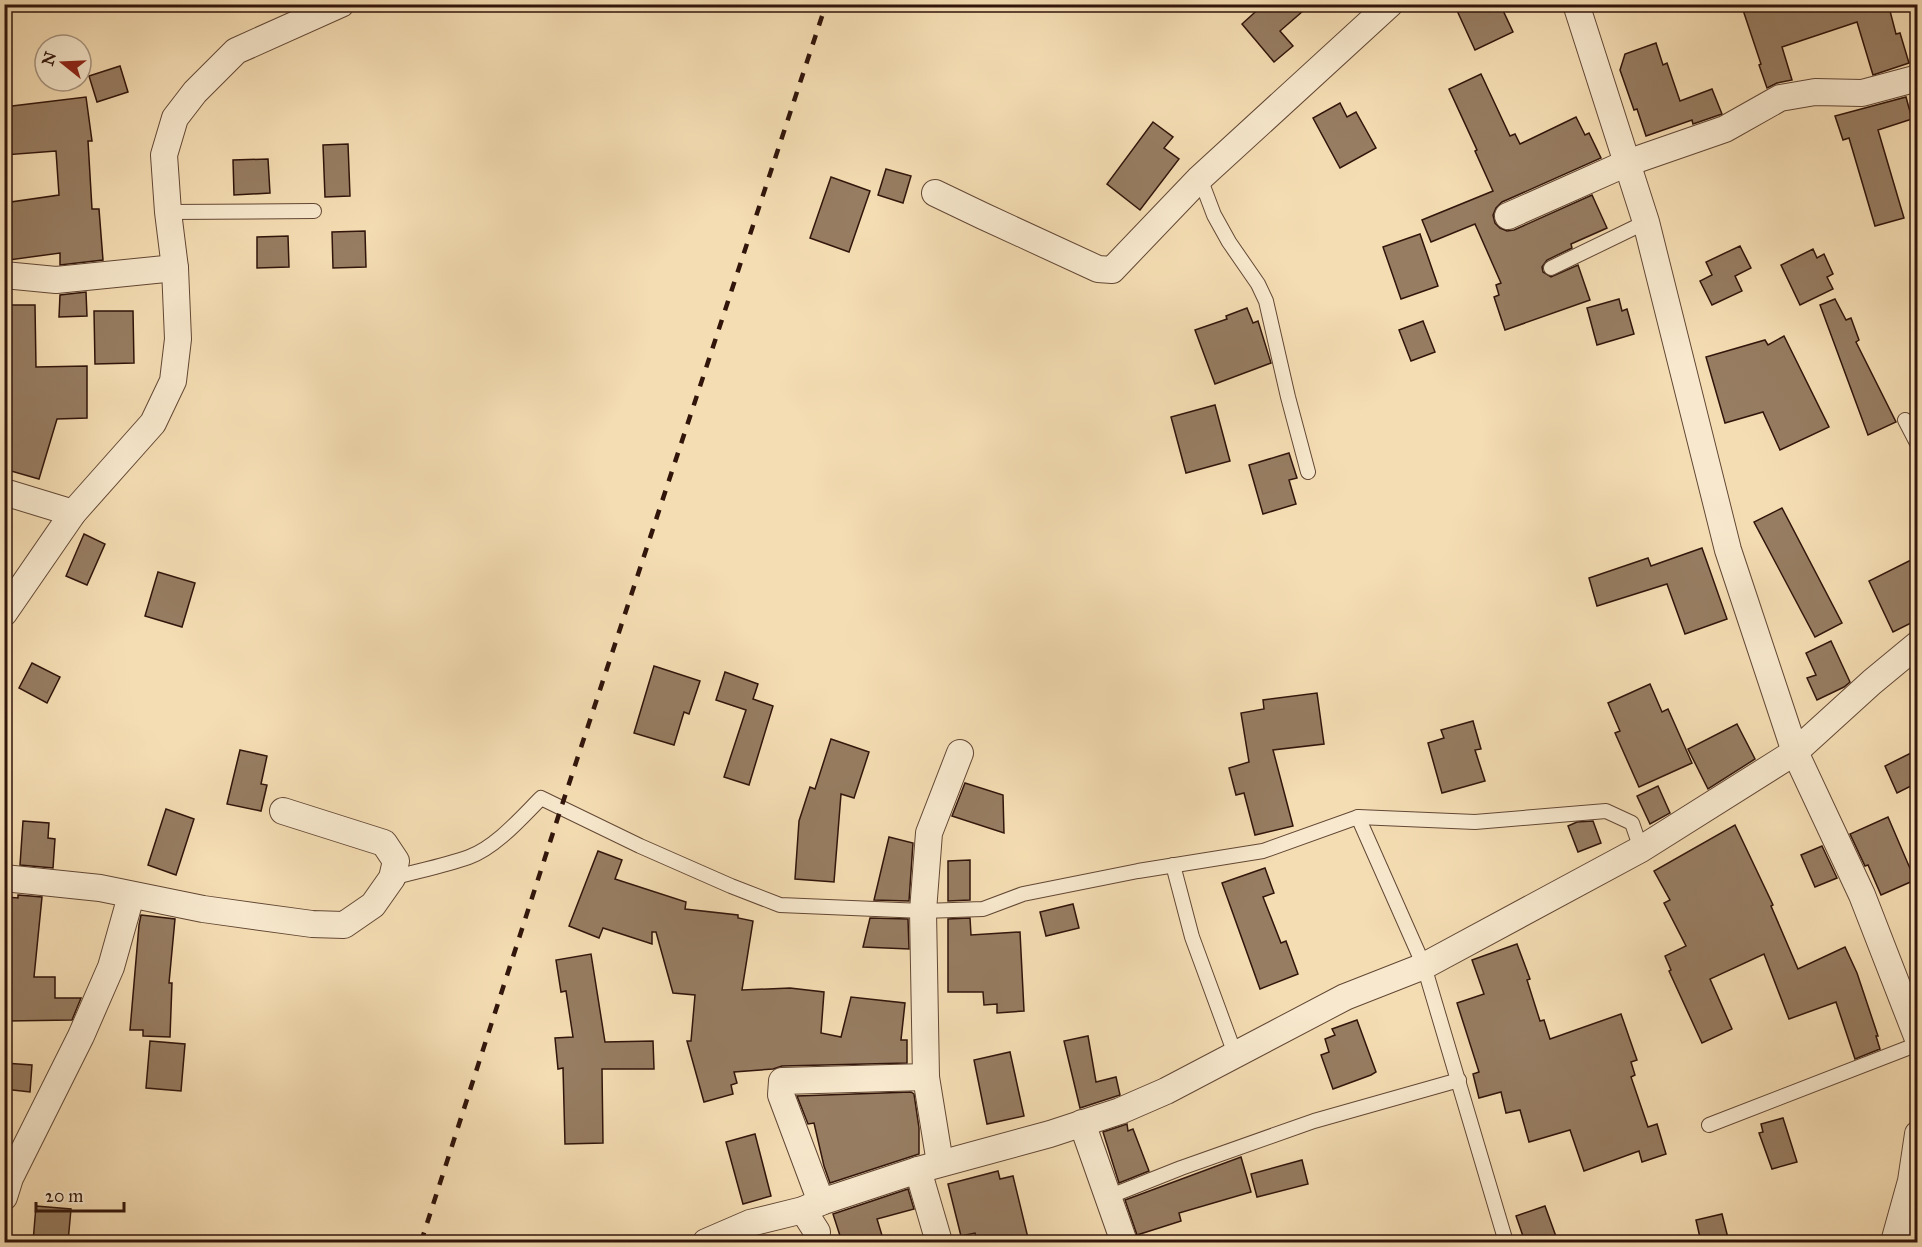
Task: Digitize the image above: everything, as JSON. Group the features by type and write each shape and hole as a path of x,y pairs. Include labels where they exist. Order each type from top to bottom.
{"street":[{"path":"4,613 73,513 153,423 173,381 178,339 176,268 168,212 164,155 175,118 195,92 236,51 341,4"},
{"path":"935,192 1098,269 1112,270 1200,178 1390,4"},
{"path":"1576,4 1646,222 1728,550 1795,752 1862,895 1917,1039"},
{"path":"1508,216 1627,163 1725,129 1780,98 1815,92 1862,93 1917,78"},
{"path":"4,275 56,280 176,268"},
{"path":"4,492 73,513"},
{"path":"706,1242 750,1223 1120,1111 1166,1091 1345,997 1424,966 1641,849 1795,752 1917,644"},
{"path":"939,1242 929,1167 923,910 930,833 960,753"},
{"path":"4,878 100,888 203,909 312,924 344,925 373,905 392,878 396,861 384,843 283,811"},
{"path":"4,1197 10,1178 81,1036 111,967 131,896"},
{"path":"817,1232 781,1095 782,1081 926,1077"},
{"path":"1082,1123 1124,1242"},
{"path":"1894,1242 1911,1181 1917,1134"}],"lane":[{"path":"1200,178 1214,215 1229,242 1258,284 1266,301 1308,472"},
{"path":"168,212 314,211"},
{"path":"1551,268 1646,222"},
{"path":"1905,420 1917,445"},
{"path":"392,878 471,857 495,842 541,798 650,851 780,905 923,910 983,909 1023,894 1138,871 1263,851 1358,817 1475,822 1606,811 1632,824 1641,849"},
{"path":"1358,817 1424,966 1506,1242"},
{"path":"1173,865 1192,937 1235,1054"},
{"path":"1708,1125 1917,1044"},
{"path":"1108,1197 1181,1168 1314,1121 1459,1080"}],"building":[{"path":"1264,4 1311,4 1280,31 1293,46 1274,62 1242,24"},
{"path":"1454,4 1500,4 1513,32 1475,50"},
{"path":"1741,4 1894,4 1895,9 1890,11 1896,34 1900,33 1909,63 1873,75 1857,22 1782,47 1792,80 1767,88"},
{"path":"1656,43 1663,65 1667,63 1680,101 1712,89 1722,114 1693,124 1692,120 1646,136 1620,70 1625,54"},
{"path":"120,66 128,92 97,102 93,89 93,75"},
{"path":"1481,74 1510,136 1515,134 1520,144 1576,117 1585,135 1589,133 1601,158 1502,202 1496,208 1493,215 1495,223 1507,231 1514,230 1592,195 1607,228 1571,244 1572,248 1547,260 1542,267 1543,272 1551,277 1578,265 1590,300 1505,330 1494,297 1499,295 1496,285 1501,283 1475,224 1431,242 1422,220 1493,191 1449,89"},
{"path":"86,97 92,141 88,141 92,209 99,209 103,260 60,265 60,253 9,260 4,234 4,203 59,195 56,151 4,155 4,107"},
{"path":"1906,97 1912,119 1878,130 1904,218 1875,226 1849,138 1843,140 1835,116"},
{"path":"1340,103 1347,117 1356,112 1376,148 1340,168 1313,118"},
{"path":"1153,122 1173,137 1164,148 1179,159 1140,210 1107,184"},
{"path":"348,144 350,196 325,197 323,145"},
{"path":"268,159 270,193 234,195 233,160"},
{"path":"886,169 911,176 903,203 878,195"},
{"path":"831,177 870,191 849,252 810,238"},
{"path":"365,231 366,267 333,268 332,232"},
{"path":"1420,234 1438,286 1401,299 1383,247"},
{"path":"288,236 289,267 257,268 257,237"},
{"path":"1740,246 1751,268 1735,276 1742,291 1712,305 1700,281 1712,275 1706,262"},
{"path":"1813,249 1817,258 1824,254 1833,274 1827,277 1833,289 1800,305 1781,265"},
{"path":"86,292 87,316 59,317 60,295"},
{"path":"1619,299 1622,311 1627,309 1634,334 1597,345 1587,308"},
{"path":"1835,299 1846,320 1851,318 1859,340 1856,342 1896,422 1868,435 1820,305"},
{"path":"4,305 35,305 36,367 87,366 87,418 57,419 39,479 4,469"},
{"path":"1247,308 1253,323 1258,321 1271,363 1215,384 1195,330 1227,319 1226,316"},
{"path":"94,311 133,311 134,363 95,364"},
{"path":"1423,321 1435,352 1411,361 1399,330"},
{"path":"1784,336 1829,427 1780,450 1763,412 1725,423 1706,357 1765,340 1768,345"},
{"path":"1215,405 1230,461 1186,473 1171,417"},
{"path":"1289,453 1297,478 1289,480 1296,504 1263,514 1249,465"},
{"path":"1782,508 1842,623 1815,637 1754,522"},
{"path":"84,534 105,544 87,585 66,576"},
{"path":"1702,548 1727,619 1685,634 1667,584 1597,606 1589,578 1648,558 1651,566"},
{"path":"1917,557 1917,620 1893,632 1869,581"},
{"path":"158,572 195,583 182,627 145,616"},
{"path":"1831,641 1850,682 1817,700 1807,678 1816,675 1806,653"},
{"path":"32,663 60,677 47,703 19,688"},
{"path":"654,666 700,681 689,714 684,712 674,745 634,733"},
{"path":"725,672 758,684 753,699 773,706 749,785 724,777 746,710 716,700"},
{"path":"1650,684 1662,712 1668,709 1692,763 1639,787 1615,733 1620,731 1608,703"},
{"path":"1317,693 1324,744 1273,750 1293,826 1255,835 1244,793 1236,795 1229,768 1249,762 1241,713 1264,709 1263,700"},
{"path":"1473,721 1481,749 1475,750 1485,781 1442,793 1428,743 1444,738 1441,730"},
{"path":"1737,724 1755,759 1708,789 1688,749"},
{"path":"831,739 869,752 854,798 841,794 834,882 795,879 799,821 810,787 815,789"},
{"path":"240,750 267,756 261,784 267,785 261,811 227,804"},
{"path":"1917,750 1917,783 1897,793 1885,766"},
{"path":"965,783 1003,795 1004,833 952,816"},
{"path":"1658,786 1670,813 1650,824 1637,796"},
{"path":"166,809 194,819 176,875 148,865"},
{"path":"1888,817 1915,880 1881,895 1868,865 1865,866 1850,834"},
{"path":"23,821 49,823 48,838 55,839 53,868 20,865"},
{"path":"1593,821 1601,843 1578,852 1568,826 1577,822"},
{"path":"1735,825 1773,905 1771,906 1798,969 1845,947 1857,973 1878,1036 1876,1036 1880,1049 1855,1059 1836,1002 1789,1019 1764,954 1710,979 1732,1029 1702,1043 1669,971 1671,970 1665,956 1686,946 1664,903 1670,900 1654,871"},
{"path":"889,837 913,843 909,901 874,900"},
{"path":"1822,846 1837,878 1815,887 1801,855"},
{"path":"598,851 622,860 615,879 686,902 685,909 738,915 738,918 753,921 742,990 790,988 824,992 821,1033 841,1037 851,997 905,1003 901,1040 907,1040 907,1063 782,1066 773,1069 734,1072 737,1083 731,1085 733,1094 704,1102 687,1041 691,1041 695,995 673,993 656,932 652,932 652,944 603,928 599,938 569,926"},
{"path":"970,860 970,900 948,901 948,861"},
{"path":"1265,868 1274,893 1263,897 1281,943 1286,941 1298,974 1260,989 1222,883"},
{"path":"18,895 42,897 34,977 55,977 55,998 81,998 72,1020 7,1021 4,963 7,929 4,928 4,916 6,897 18,898"},
{"path":"1073,904 1079,928 1046,936 1040,912"},
{"path":"141,915 175,919 169,983 172,983 170,1037 143,1036 143,1030 130,1030"},
{"path":"870,918 908,919 909,949 863,947"},
{"path":"970,918 971,935 1020,932 1024,1011 997,1013 997,1004 984,1005 983,992 948,992 948,919"},
{"path":"1517,944 1530,979 1527,980 1540,1021 1544,1020 1550,1039 1621,1014 1637,1060 1631,1062 1635,1075 1631,1077 1648,1127 1657,1124 1666,1154 1642,1162 1639,1151 1584,1171 1570,1130 1529,1142 1520,1110 1506,1113 1501,1092 1479,1098 1473,1074 1479,1072 1457,1003 1484,994 1472,960"},
{"path":"591,954 605,1042 653,1041 654,1069 602,1069 603,1143 565,1144 563,1068 558,1069 555,1038 573,1037 566,991 561,992 556,960"},
{"path":"1357,1020 1376,1072 1333,1089 1321,1055 1329,1052 1325,1039 1335,1035 1332,1029"},
{"path":"1088,1036 1096,1082 1116,1077 1120,1095 1080,1108 1064,1041"},
{"path":"150,1041 185,1044 181,1091 146,1088"},
{"path":"1010,1052 1024,1116 987,1124 974,1060"},
{"path":"4,1063 32,1065 30,1092 4,1089"},
{"path":"911,1092 914,1094 919,1128 919,1154 830,1183 814,1123 808,1124 797,1096"},
{"path":"1783,1118 1797,1162 1772,1169 1759,1133 1763,1132 1761,1124"},
{"path":"1127,1124 1128,1131 1133,1129 1149,1171 1119,1183 1103,1132"},
{"path":"755,1134 771,1196 743,1204 726,1142"},
{"path":"1241,1157 1251,1192 1179,1213 1181,1221 1137,1235 1125,1200"},
{"path":"1302,1160 1308,1184 1257,1197 1251,1174"},
{"path":"998,1171 1000,1179 1013,1176 1029,1242 978,1242 975,1233 961,1236 948,1184"},
{"path":"908,1189 914,1209 877,1219 884,1242 842,1242 833,1214"},
{"path":"36,1206 71,1209 68,1242 33,1242"},
{"path":"1545,1206 1558,1242 1525,1242 1516,1216"},
{"path":"1722,1214 1729,1242 1701,1242 1696,1220"}],"railway":[{"path":"421,1242 561,808 826,4"}]}
